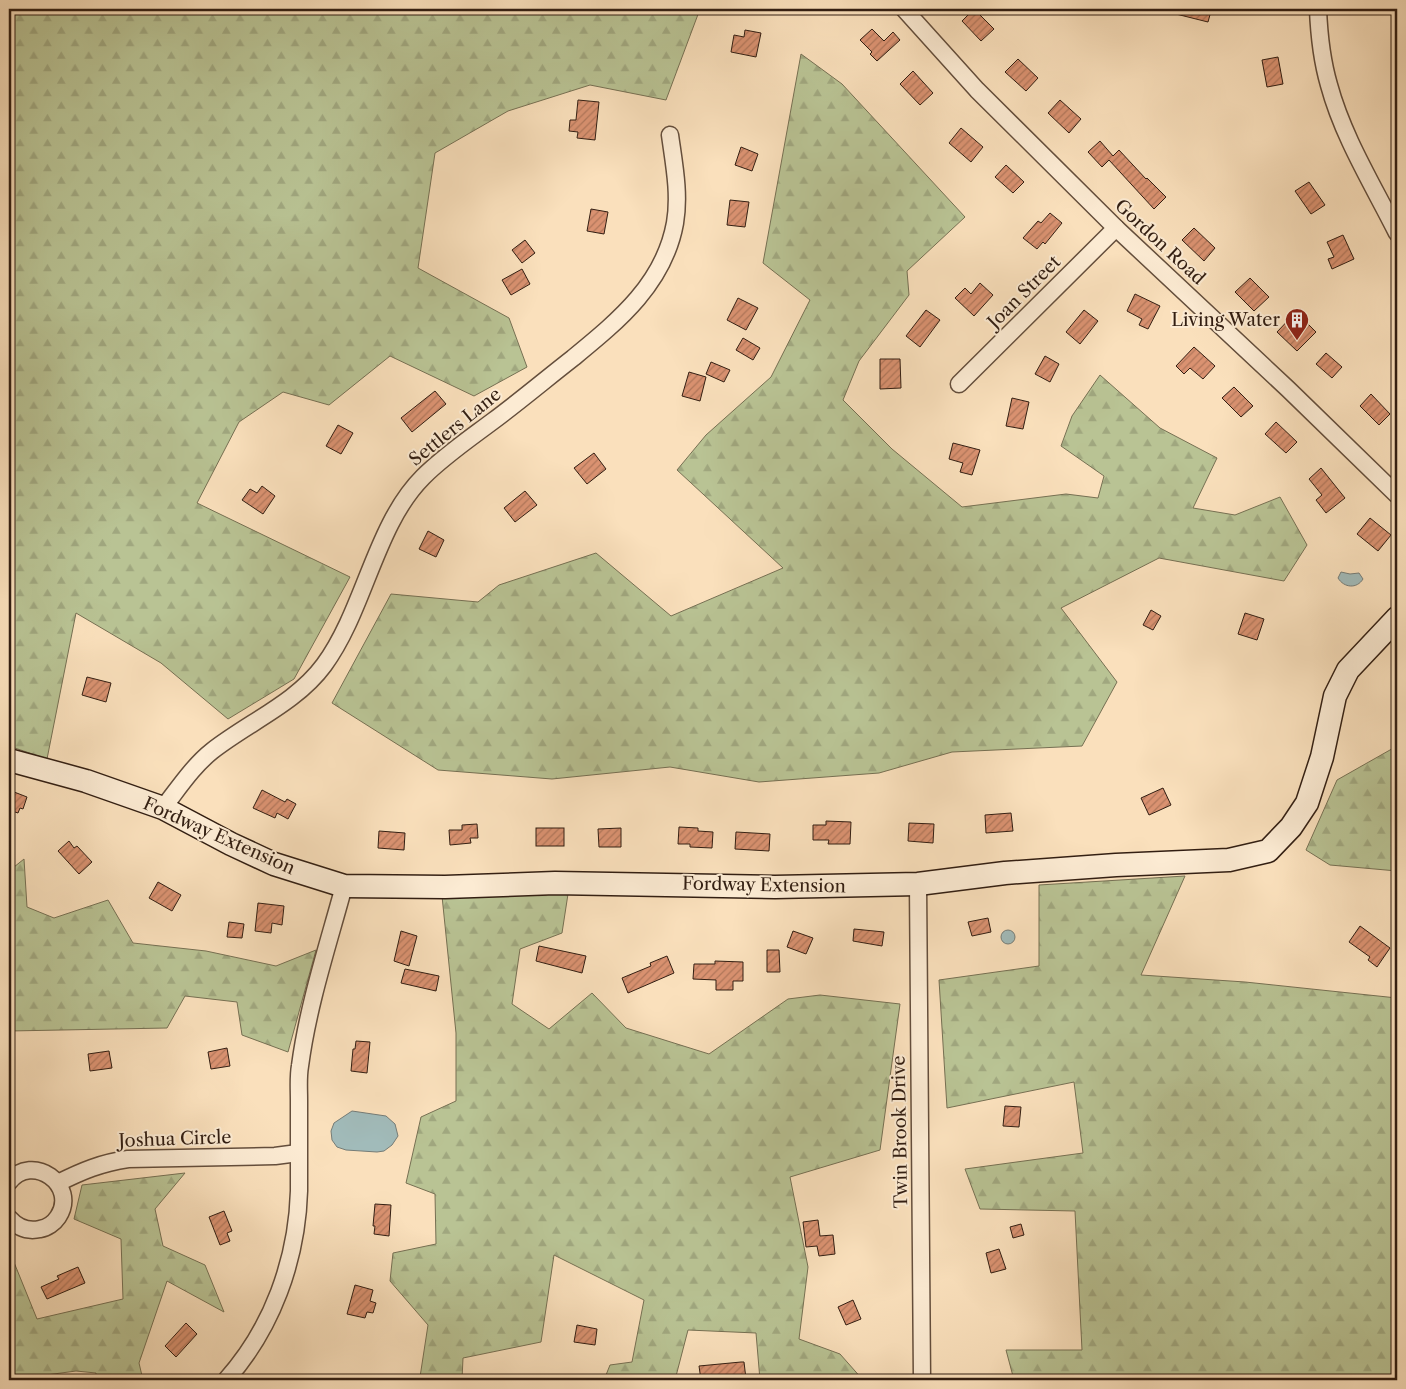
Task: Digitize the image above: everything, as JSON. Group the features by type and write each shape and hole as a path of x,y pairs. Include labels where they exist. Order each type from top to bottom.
{"street":[{"name":"Gordon Road","path":"904,9 977,90 1116,228 1397,495"},
{"path":"1318,9 1323,54 1329,85 1336,107 1356,152 1397,232"},
{"name":"Settlers Lane","path":"163,808 186,778 210,752 305,687 325,664 345,630 396,516 423,477 449,454 524,398 610,328 643,293 660,267 672,238 675,223 677,192 670,135"},
{"name":"Joan Street","path":"959,384 1116,228"},
{"name":"Fordway Extension","path":"9,760 86,781 163,808 231,844 274,864 344,886 445,888 555,883 775,887 918,884 1005,873 1116,865 1230,860 1268,851 1291,827 1307,803 1322,757 1335,696 1344,677 1348,670 1397,618"},
{"name":"Twin Brook Drive","path":"918,884 922,1380"},
{"path":"226,1380 247,1354 264,1327 283,1284 291,1254 297,1223 299,1191 299,1068 308,1021 344,886"},
{"name":"Joshua Circle","path":"58,1183 92,1166 128,1158 275,1156 298,1153"},
{"path":"9,1182 22,1172 36,1170 48,1174 58,1183 63,1196 62,1209 59,1216 44,1228 30,1230 18,1226 9,1218"}],"green space":[{"path":"9,9 700,9 666,100 590,85 508,111 435,153 418,268 509,318 527,367 474,396 390,356 329,405 283,392 239,422 197,503 350,577 294,679 228,719 161,663 76,613 47,759 9,746"},
{"path":"801,54 842,84 965,217 907,271 909,295 859,361 843,400 892,449 962,507 1066,494 1098,498 1104,476 1061,446 1072,416 1100,375 1160,428 1217,458 1193,508 1235,515 1280,497 1307,545 1284,581 1159,558 1061,608 1117,682 1082,746 952,752 879,773 759,782 670,767 552,779 438,770 332,703 391,594 478,602 499,585 596,553 671,616 783,568 677,470 706,435 771,377 810,300 763,263"},
{"path":"1397,746 1397,871 1330,865 1306,850 1337,780"},
{"path":"24,859 27,907 54,918 108,900 133,943 206,951 276,966 316,950 288,1052 242,1035 237,1002 185,996 167,1028 9,1031 9,871"},
{"path":"1185,876 1141,975 1245,982 1397,998 1397,1380 1014,1380 1006,1350 1082,1350 1075,1211 980,1209 965,1169 1083,1153 1074,1082 947,1108 939,980 1039,966 1039,885"},
{"path":"568,894 562,933 520,949 512,1004 549,1029 592,993 626,1028 709,1054 788,999 820,995 900,1004 880,1150 790,1177 808,1267 799,1339 840,1354 863,1380 760,1380 756,1333 688,1330 675,1380 604,1380 610,1365 632,1362 644,1300 554,1255 541,1342 463,1358 462,1380 388,1380 389,1378 420,1377 428,1325 390,1281 393,1253 436,1244 435,1194 406,1183 421,1117 456,1101 456,1033 442,896"},
{"path":"185,1173 155,1209 163,1246 205,1265 224,1312 167,1281 139,1363 143,1380 96,1380 96,1373 76,1371 9,1380 9,1250 37,1319 123,1299 121,1239 74,1219 82,1185"}],"water":[{"path":"1341,572 1359,573 1363,579 1354,586 1350,586 1344,584 1338,578"},
{"path":"1005,930 1011,930 1015,937 1011,944 1005,944 1001,940 1001,934"},
{"path":"352,1111 386,1116 395,1124 398,1136 392,1145 384,1151 377,1152 346,1150 337,1147 332,1140 331,1131 334,1123"}],"building":[{"path":"974,9 994,29 981,41 962,21"},
{"path":"1172,9 1203,9 1211,11 1208,22 1172,13"},
{"path":"872,29 884,41 893,32 900,40 877,61 870,54 872,52 860,40"},
{"path":"745,30 761,33 756,57 731,52 734,35 744,37"},
{"path":"1278,57 1283,84 1267,87 1262,60"},
{"path":"1018,59 1038,78 1026,91 1005,72"},
{"path":"913,71 933,93 920,105 900,84"},
{"path":"578,100 599,102 595,140 577,138 578,132 569,131 570,120 576,120"},
{"path":"1060,100 1081,119 1069,133 1048,113"},
{"path":"961,128 983,147 971,162 949,143"},
{"path":"1100,141 1113,156 1119,150 1166,197 1154,209 1109,160 1102,167 1088,152"},
{"path":"741,147 758,154 752,171 735,165"},
{"path":"1006,165 1024,182 1013,193 995,177"},
{"path":"1309,182 1325,205 1311,214 1295,191"},
{"path":"730,200 749,202 745,227 727,225"},
{"path":"591,209 608,212 604,234 587,231"},
{"path":"1050,213 1062,223 1045,244 1043,242 1037,249 1023,238 1038,221 1041,223"},
{"path":"1194,228 1215,248 1204,261 1182,240"},
{"path":"1343,235 1354,259 1332,269 1328,259 1334,257 1327,242"},
{"path":"525,240 535,253 522,263 512,250"},
{"path":"522,269 530,284 511,295 502,280"},
{"path":"1250,278 1269,297 1254,311 1235,292"},
{"path":"980,283 993,295 974,316 955,298 965,288 971,294"},
{"path":"1135,294 1160,306 1148,329 1139,325 1142,319 1127,311"},
{"path":"738,298 758,308 746,330 727,320"},
{"path":"926,310 940,320 920,347 906,336"},
{"path":"1084,310 1098,321 1080,344 1066,332"},
{"name":"Living Water","path":"1296,312 1316,332 1297,351 1277,332"},
{"path":"743,338 760,348 753,360 736,350"},
{"path":"1194,347 1215,366 1203,379 1190,368 1184,374 1176,366"},
{"path":"1326,353 1342,367 1332,378 1316,364"},
{"path":"1045,356 1059,364 1050,382 1035,374"},
{"path":"880,359 900,359 901,388 880,389"},
{"path":"711,362 730,370 724,382 706,374"},
{"path":"689,372 706,377 700,401 682,396"},
{"path":"1234,387 1253,406 1241,417 1222,398"},
{"path":"435,391 446,404 412,432 401,418"},
{"path":"1371,394 1390,414 1379,425 1360,406"},
{"path":"1012,398 1029,402 1023,429 1006,426"},
{"path":"1276,422 1297,442 1286,453 1265,434"},
{"path":"338,425 353,433 341,454 326,446"},
{"path":"953,443 980,450 972,475 960,472 963,463 949,459"},
{"path":"594,453 606,469 587,484 574,468"},
{"path":"1321,468 1345,498 1326,513 1316,500 1322,495 1309,479"},
{"path":"262,486 275,496 263,514 242,500 250,489 257,493"},
{"path":"525,491 537,505 515,522 504,508"},
{"path":"1370,518 1391,535 1378,551 1357,534"},
{"path":"428,531 444,540 436,557 419,549"},
{"path":"1151,610 1161,616 1153,630 1143,625"},
{"path":"1245,613 1264,619 1257,640 1238,634"},
{"path":"87,677 111,683 106,702 82,695"},
{"path":"1163,788 1171,805 1149,815 1141,798"},
{"path":"9,790 27,797 23,809 20,808 18,813 9,810"},
{"path":"262,790 285,802 287,799 296,804 288,819 277,813 275,818 253,808"},
{"path":"1011,813 1013,831 986,833 985,815"},
{"path":"826,821 851,822 850,844 828,844 829,840 813,840 813,825 826,825"},
{"path":"909,823 934,824 933,843 908,841"},
{"path":"477,824 478,838 470,838 471,843 450,845 449,830 462,830 462,825"},
{"path":"679,827 698,828 698,831 713,832 712,848 690,847 690,844 678,844"},
{"path":"536,828 564,828 564,846 536,846"},
{"path":"621,828 621,847 599,847 598,829"},
{"path":"379,831 405,833 404,850 378,848"},
{"path":"736,832 770,834 769,851 735,849"},
{"path":"69,841 74,848 77,846 92,862 79,874 58,851"},
{"path":"158,882 181,895 172,911 149,898"},
{"path":"258,903 284,906 282,925 272,923 271,933 255,931"},
{"path":"988,918 991,932 972,936 968,922"},
{"path":"229,922 244,924 242,938 227,937"},
{"path":"1360,926 1390,948 1377,967 1368,960 1370,957 1349,942"},
{"path":"854,929 884,932 882,946 853,941"},
{"path":"401,931 417,936 409,966 394,961"},
{"path":"793,931 813,938 806,954 787,947"},
{"path":"539,946 586,956 582,973 536,961"},
{"path":"767,950 779,950 780,972 767,972"},
{"path":"667,956 674,973 628,993 622,978 651,966 650,963"},
{"path":"715,961 743,962 743,981 733,981 733,990 716,990 716,980 693,979 694,964 715,964"},
{"path":"405,969 439,976 436,991 401,983"},
{"path":"356,1041 370,1042 367,1073 351,1071 353,1049 355,1049"},
{"path":"227,1048 230,1066 211,1069 208,1052"},
{"path":"109,1051 112,1068 90,1071 88,1054"},
{"path":"1005,1106 1021,1107 1019,1127 1003,1126"},
{"path":"375,1204 391,1205 389,1236 374,1234"},
{"path":"224,1211 232,1231 227,1233 230,1241 220,1245 209,1217"},
{"path":"818,1220 820,1236 833,1235 835,1254 819,1256 817,1246 806,1247 803,1222"},
{"path":"1021,1224 1024,1235 1013,1238 1010,1227"},
{"path":"999,1249 1006,1269 991,1273 986,1253"},
{"path":"78,1267 85,1283 47,1299 41,1287 59,1279 57,1276"},
{"path":"355,1285 373,1290 370,1301 376,1303 373,1313 367,1312 365,1318 347,1314"},
{"path":"853,1300 861,1319 846,1325 838,1307"},
{"path":"186,1323 197,1334 176,1357 165,1346"},
{"path":"577,1325 597,1329 595,1345 574,1342"},
{"path":"744,1362 746,1379 701,1380 699,1366"}],"place":[{"name":"Living Water","path":"1297,341"}]}
